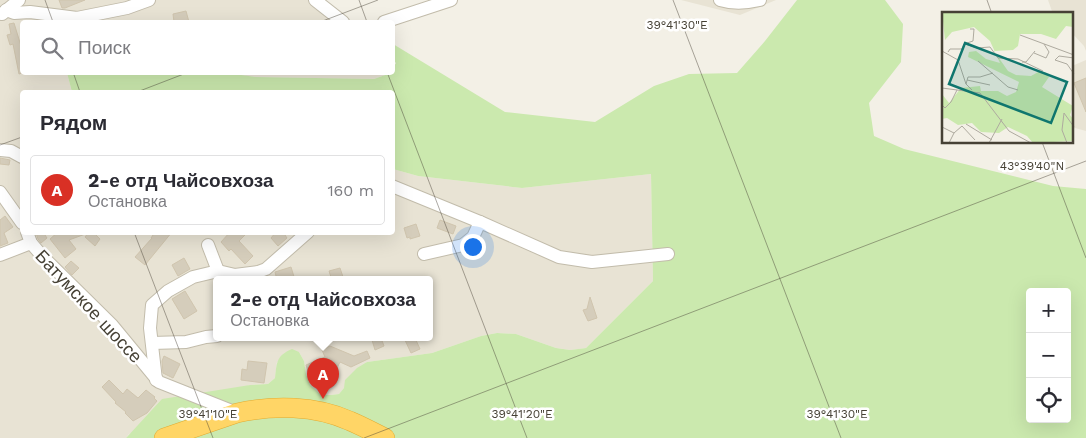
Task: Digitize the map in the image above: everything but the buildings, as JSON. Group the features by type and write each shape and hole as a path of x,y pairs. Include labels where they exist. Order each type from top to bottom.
{"highway":[{"name":"Батумское шоссе","path":"164,438 237,413 288,407 324,412 349,420 384,438"}],"street":[{"path":"3,13 20,0"},
{"path":"3,13 30,12 77,18 127,8 149,0"},
{"path":"315,0 340,20"},
{"path":"390,20 450,0"},
{"path":"720,0 728,3 760,0"},
{"path":"0,150 11,151 20,156"},
{"path":"395,187 559,257 592,262 668,254"},
{"path":"0,192 20,220"},
{"path":"424,254 463,245 473,236 480,222"},
{"path":"156,380 150,328 152,305 168,291 193,277 218,271 235,275 266,269 305,235"},
{"path":"0,255 29,236"},
{"name":"Батумское шоссе","path":"29,236 43,257 112,325 156,380 237,413"},
{"path":"208,245 218,271"},
{"path":"152,344 186,342 213,336"}],"shaded area":[{"path":"0,0 323,0 347,20 20,20 20,75 68,75 71,90 20,90 20,235 395,235 395,170 418,176 522,188 651,174 653,281 586,348 570,350 556,348 516,334 497,333 481,336 432,353 367,362 339,394 331,395 321,395 310,385 304,361 299,352 277,362 275,378 268,384 250,385 129,434 126,438 0,438"},
{"path":"681,0 776,0 740,15"},
{"path":"1048,0 1086,0 1086,51 1074,35 1074,12 1052,12"},
{"path":"1086,60 1086,131 1074,129 1074,65"},
{"path":"238,75 385,75 374,79"}],"green space":[{"path":"797,0 885,0 903,24 901,62 869,103 874,136 904,149 1053,186 1086,189 1086,438 126,438 162,399 250,385 268,384 275,378 280,357 292,349 299,352 304,361 310,385 321,395 331,395 339,394 344,388 345,380 357,368 367,362 432,353 481,336 497,333 516,334 556,348 570,350 586,348 653,281 651,174 522,188 418,176 395,170 395,90 71,90 68,75 241,75 256,77 374,79 385,75 395,75 395,45 505,112 595,122 654,86 689,74 737,73"}],"place":[{"name":"2-е отд Чайсовхоза","path":"323,399"}]}
